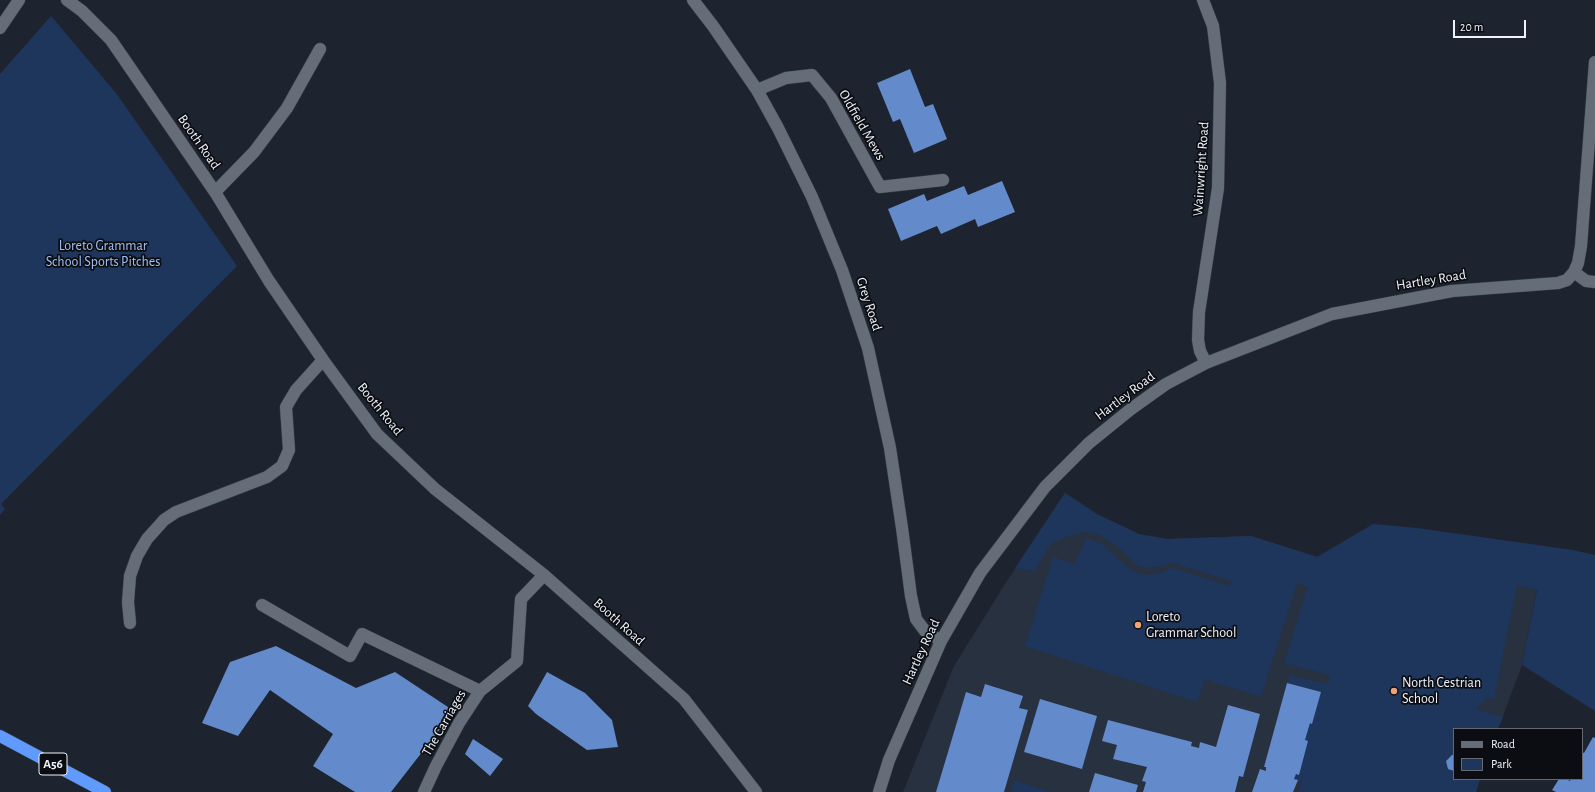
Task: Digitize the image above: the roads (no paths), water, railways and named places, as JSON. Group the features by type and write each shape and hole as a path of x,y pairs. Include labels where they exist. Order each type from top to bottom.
{"highway":[{"name":"A56","path":"0,736 105,792"}],"street":[{"path":"0,28 19,0"},
{"name":"Booth Road","path":"67,0 82,11 111,40 215,192 270,281 323,360 377,434 435,489 544,575 684,699 756,792"},
{"name":"Grey Road","path":"692,0 713,26 757,90 778,128 812,197 844,277 868,348 888,440 911,596 916,619 925,631 940,641"},
{"name":"Wainwright Road","path":"1203,0 1212,26 1220,83 1218,188 1199,319 1198,340 1200,351 1206,363"},
{"path":"215,192 254,152 287,108 320,49"},
{"path":"1595,62 1581,246 1578,263 1574,272 1586,281 1595,282"},
{"name":"Oldfield Mews","path":"757,90 786,78 812,76 831,98 880,187 943,180"},
{"name":"Hartley Road","path":"879,792 889,760 940,641 980,573 1045,487 1089,443 1131,409 1166,384 1206,363 1332,314 1452,291 1558,283 1567,280 1574,272"},
{"path":"130,623 128,602 130,576 137,556 147,539 164,520 176,512 267,477 282,466 289,450 286,407 296,390 323,360"},
{"name":"The Carriages","path":"424,792 456,729 480,691 517,661 521,599 544,575"},
{"path":"262,605 350,656 362,634 480,691"}],"place":[{"name":"Loreto Grammar School","path":"1138,625"},
{"name":"North Cestrian School","path":"1394,691"}],"park label":[{"name":"Loreto Grammar School Sports Pitches","path":"103,254"}]}
